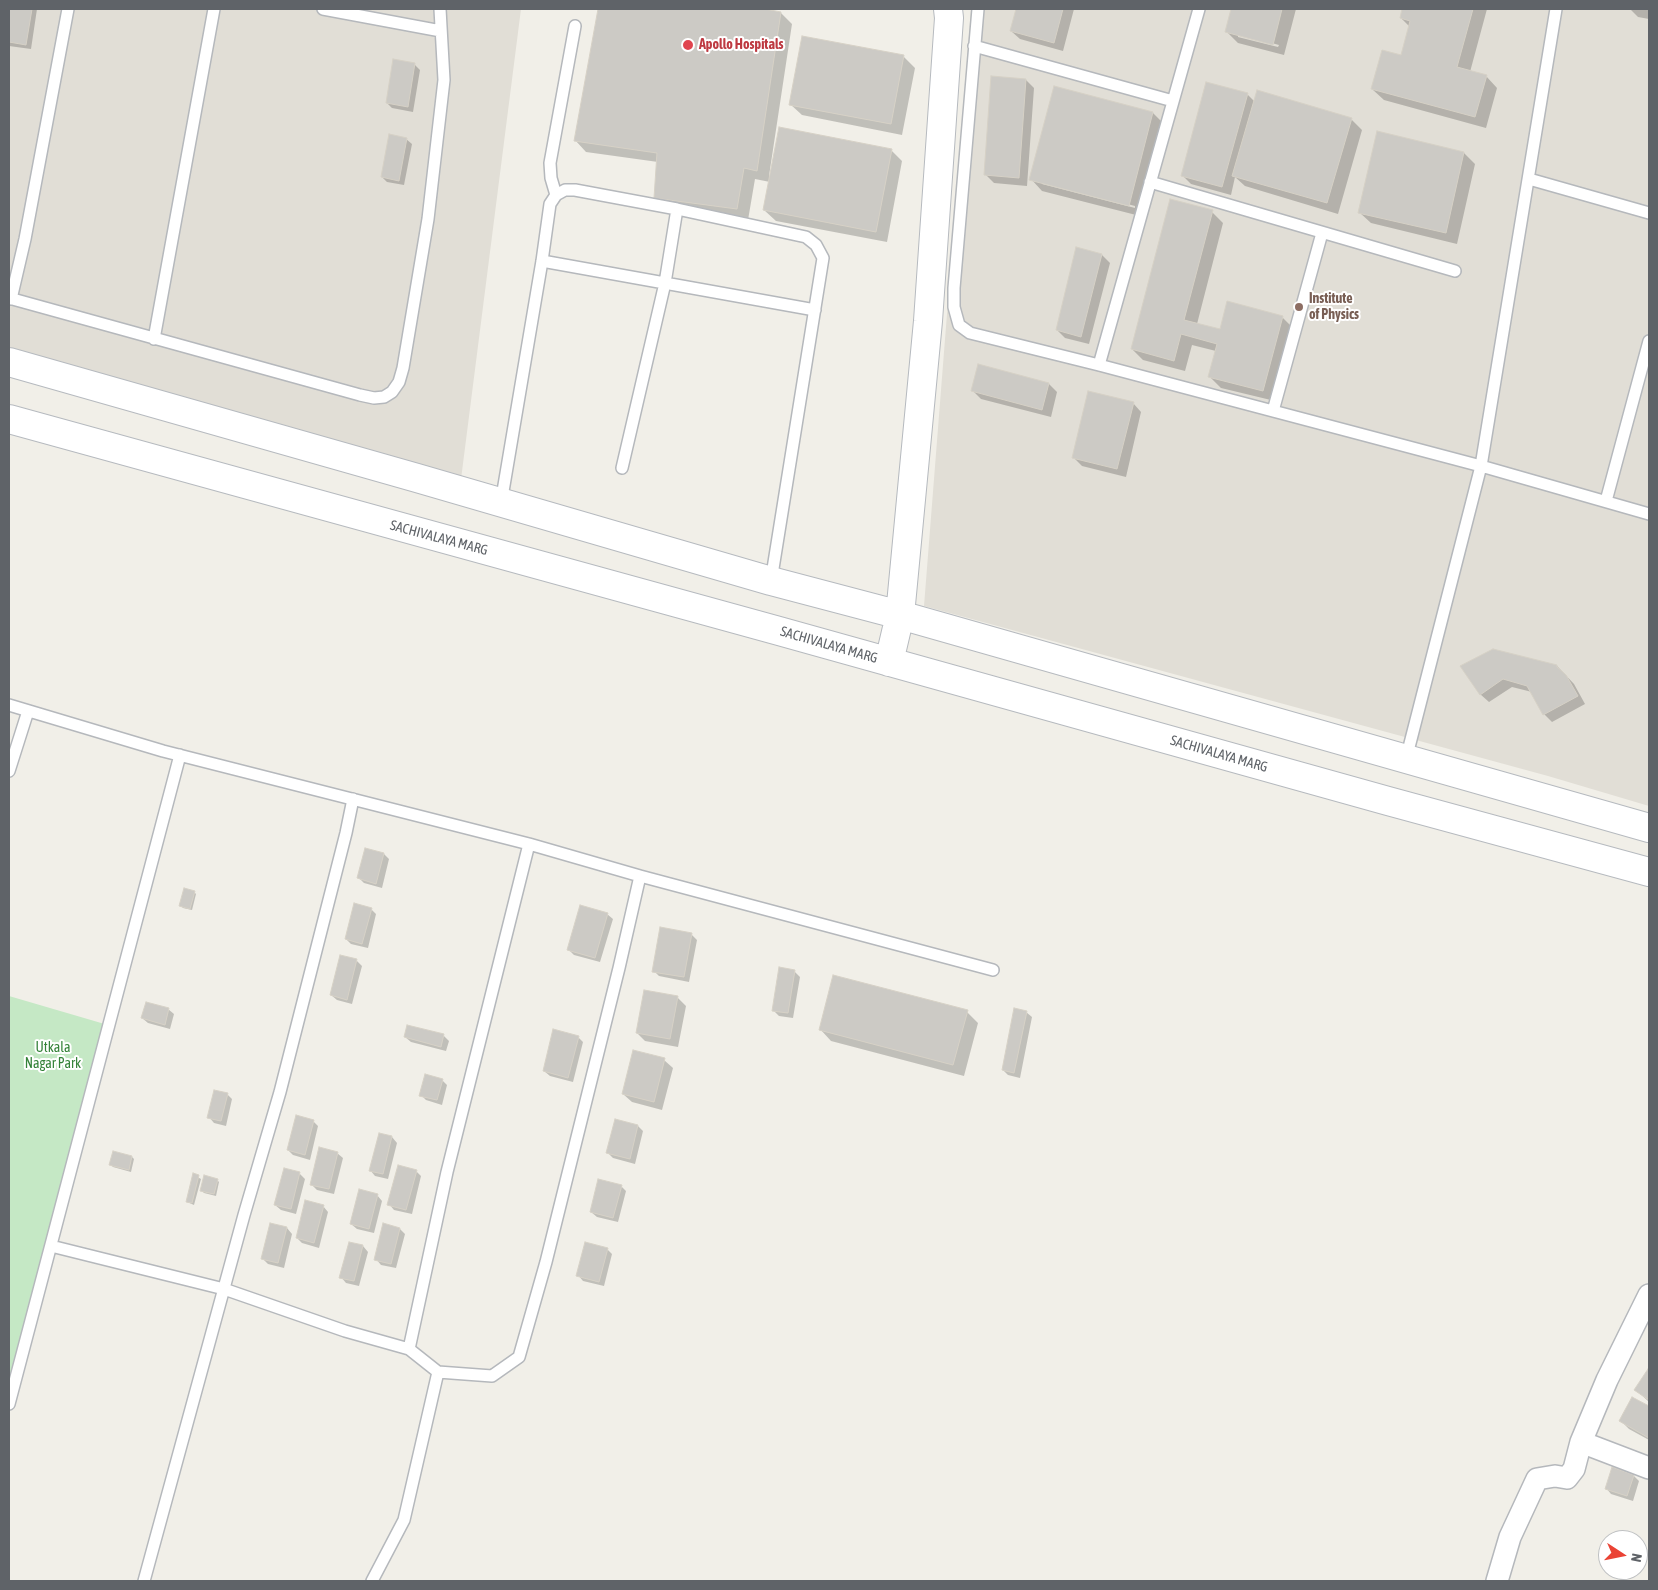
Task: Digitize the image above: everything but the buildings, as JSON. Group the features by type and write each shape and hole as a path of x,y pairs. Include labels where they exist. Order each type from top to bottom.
{"main road":[{"path":"889,662 900,615 928,321 948,9"},
{"path":"9,362 771,581 900,615 1649,828"},
{"name":"SACHIVALAYA MARG","path":"9,419 1649,872"}],"street":[{"path":"1497,1581 1510,1537 1537,1478 1555,1476 1567,1478 1574,1469 1581,1442 1607,1380 1644,1316 1649,1295"},
{"path":"1581,1442 1649,1468"}],"lane":[{"path":"68,9 25,240 10,299 374,398 384,397 392,392 399,382 403,368 428,219 444,80 440,9"},
{"path":"154,339 214,9"},
{"path":"323,9 441,31"},
{"path":"978,9 954,288 954,307 959,325 970,333 1481,466 1649,514"},
{"path":"1098,365 1199,9"},
{"path":"1406,759 1481,466 1556,9"},
{"path":"556,195 551,178 550,163 574,26"},
{"path":"974,46 1173,101"},
{"path":"1529,180 1649,213"},
{"path":"1150,182 1455,271"},
{"path":"501,503 550,204 556,195 565,190 575,190 677,209 806,237 816,245 823,258 771,581"},
{"path":"622,468 665,283 677,209"},
{"path":"1273,411 1322,232"},
{"path":"542,261 815,310"},
{"path":"1606,501 1649,341"},
{"path":"9,705 180,755 529,844 640,876 993,970"},
{"path":"9,771 28,711"},
{"path":"9,1404 180,755"},
{"path":"144,1581 280,1092 353,799"},
{"path":"409,1349 447,1172 529,844"},
{"path":"50,1246 224,1289 345,1331 409,1349 438,1372 492,1376 519,1357 546,1262 640,876"},
{"path":"372,1581 404,1520 438,1372"}],"shaded area":[{"path":"9,9 521,9 460,487 9,357"},
{"name":"Institute of Physics","path":"971,9 1649,9 1649,806 1548,776 924,606"}],"green space":[{"name":"Utkala Nagar Park","path":"9,996 108,1025 9,1397"}],"place":[{"name":"Apollo Hospitals","path":"688,45"},
{"name":"Institute of Physics","path":"1299,307"}]}
